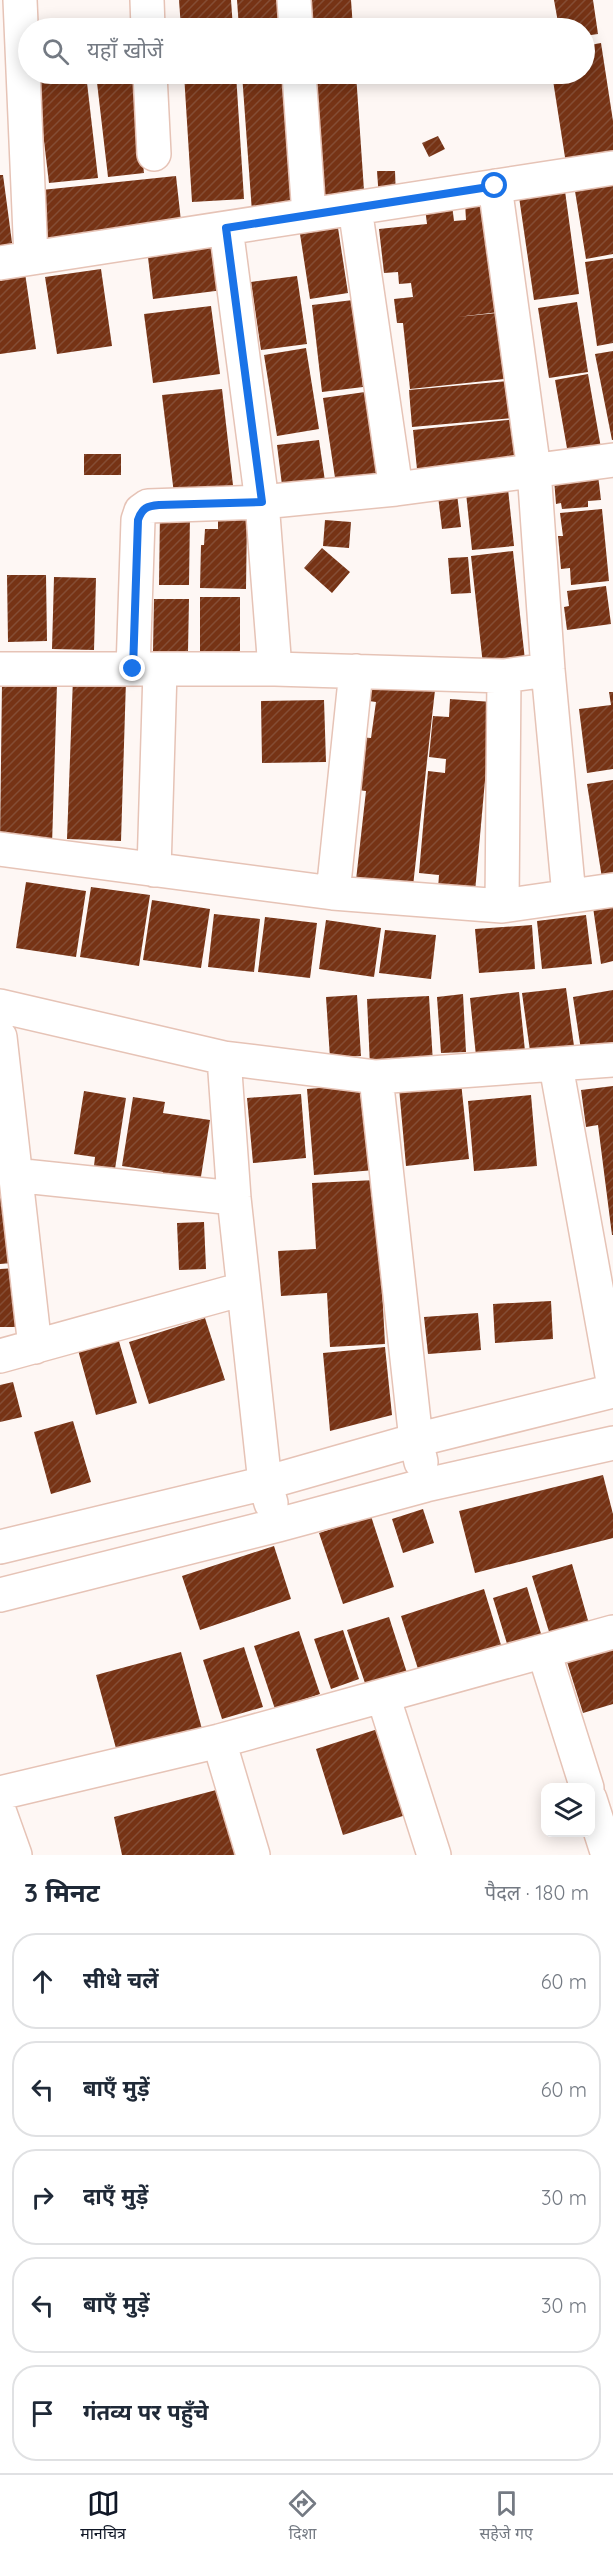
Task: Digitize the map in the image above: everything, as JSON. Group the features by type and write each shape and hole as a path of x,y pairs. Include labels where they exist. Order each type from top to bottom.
{"street":[{"path":"20,0 20,18"},
{"path":"147,0 148,18"},
{"path":"294,0 295,18"},
{"path":"19,84 16,261 613,168"},
{"path":"150,84 154,154"},
{"path":"300,84 309,215"},
{"path":"495,186 534,470 548,670 569,896"},
{"path":"356,208 396,489"},
{"path":"226,228 262,502 274,669"},
{"path":"154,870 147,670 138,520 141,511 148,506 159,505 262,502 396,489 613,460"},
{"path":"0,669 274,669 504,676 548,670"},
{"path":"333,893 356,671"},
{"path":"502,906 504,676"},
{"path":"0,849 333,893 502,906 613,890"},
{"path":"0,1006 224,1058 376,1077 556,1066 613,1060"},
{"path":"0,1037 34,1347"},
{"path":"224,1058 234,1198 265,1483 278,1526"},
{"path":"556,1066 613,1381"},
{"path":"376,1077 416,1440 426,1485"},
{"path":"14,1175 234,1198"},
{"path":"0,1356 243,1289"},
{"path":"0,1547 265,1483 416,1440 613,1391"},
{"path":"0,1595 278,1526 426,1485 613,1443"},
{"path":"0,1793 219,1741 613,1632"},
{"path":"544,1652 585,1783"},
{"path":"383,1696 434,1855"},
{"path":"219,1741 253,1855"},
{"path":"595,1812 608,1855"},
{"path":"0,1813 15,1855"}],"building":[{"path":"179,0 231,0 232,18 180,18"},
{"path":"237,0 283,0 284,18 238,18"},
{"path":"311,0 351,0 352,18 312,18"},
{"path":"554,0 593,0 598,34 595,34 595,18 557,18"},
{"path":"601,43 613,121 613,162 567,170 554,84 595,84 595,44"},
{"path":"37,84 87,84 98,178 49,183"},
{"path":"97,84 134,84 144,173 108,177"},
{"path":"185,84 237,84 244,199 192,202"},
{"path":"243,84 289,84 297,209 252,212"},
{"path":"317,84 357,84 365,205 325,208"},
{"path":"438,136 445,149 429,157 422,143"},
{"path":"377,171 395,171 396,198 379,199"},
{"path":"0,175 3,175 13,250 0,252"},
{"path":"176,176 182,230 37,245 32,191"},
{"path":"613,179 613,254 586,259 574,185"},
{"path":"565,191 579,294 534,300 519,197"},
{"path":"487,201 499,312 457,317 497,313 504,379 410,389 403,323 397,323 394,299 413,297 411,283 399,284 398,272 384,273 379,229 427,224 425,208 452,205 454,221 466,220 465,203"},
{"path":"338,228 348,293 310,299 300,234"},
{"path":"217,240 223,290 153,299 147,249"},
{"path":"613,258 613,343 597,346 585,262"},
{"path":"101,269 112,346 57,354 45,277"},
{"path":"25,273 36,349 0,354 0,277"},
{"path":"297,276 307,344 261,350 251,282"},
{"path":"353,300 363,387 322,392 312,305"},
{"path":"577,302 588,372 549,378 538,308"},
{"path":"211,306 220,374 153,383 144,314"},
{"path":"306,348 319,429 277,436 264,355"},
{"path":"613,351 613,440 612,440 595,354"},
{"path":"588,374 601,448 568,454 555,380"},
{"path":"508,381 512,418 412,427 409,390"},
{"path":"222,389 234,494 175,502 162,395"},
{"path":"365,392 378,485 337,491 323,398"},
{"path":"518,419 524,468 418,479 413,430"},
{"path":"319,440 326,488 283,493 277,445"},
{"path":"84,454 121,454 121,475 84,475"},
{"path":"598,475 601,500 588,501 588,507 562,509 561,503 556,504 554,479"},
{"path":"508,489 514,546 472,550 466,493"},
{"path":"457,494 461,527 442,529 438,496"},
{"path":"602,509 609,581 571,585 570,568 561,569 558,536 563,536 560,513"},
{"path":"160,512 190,513 189,585 159,585"},
{"path":"218,515 247,515 246,589 200,588 201,545 204,545 205,529 218,529"},
{"path":"325,520 351,522 349,548 323,546"},
{"path":"322,548 350,572 332,593 304,568"},
{"path":"513,551 525,660 483,665 471,556"},
{"path":"468,557 471,593 451,594 448,558"},
{"path":"7,575 46,575 47,641 8,642"},
{"path":"54,577 96,578 94,650 52,649"},
{"path":"606,586 611,624 567,630 564,607 569,606 567,591"},
{"path":"200,597 240,597 240,661 200,662"},
{"path":"154,599 189,599 188,651 153,651"},
{"path":"73,678 126,680 121,841 67,839"},
{"path":"2,683 57,684 52,845 0,843"},
{"path":"371,683 435,690 413,886 356,880 366,791 358,790 358,737 371,738 376,702 369,701"},
{"path":"609,692 613,692 613,769 587,773 579,709 611,705"},
{"path":"450,699 492,702 475,892 438,889 439,875 419,873 428,771 445,773 446,759 429,757 433,716 449,717"},
{"path":"324,700 326,762 262,763 261,701"},
{"path":"613,780 613,876 602,878 587,784"},
{"path":"26,882 86,891 76,957 16,948"},
{"path":"91,887 150,895 139,966 80,957"},
{"path":"152,900 210,909 201,968 143,960"},
{"path":"613,905 613,961 601,964 593,907"},
{"path":"214,914 260,919 254,972 208,967"},
{"path":"586,915 592,964 542,969 537,921"},
{"path":"265,917 317,923 310,978 258,972"},
{"path":"326,920 381,928 374,977 319,969"},
{"path":"532,925 535,969 479,973 475,929"},
{"path":"385,930 436,935 431,979 379,973"},
{"path":"566,988 574,1046 530,1051 522,993"},
{"path":"613,990 613,1045 581,1050 573,997"},
{"path":"519,992 525,1051 476,1056 470,998"},
{"path":"463,994 466,1052 441,1053 437,997"},
{"path":"357,995 361,1056 330,1058 326,997"},
{"path":"429,996 433,1063 370,1066 367,999"},
{"path":"461,1082 469,1159 406,1166 399,1088"},
{"path":"368,1084 375,1170 314,1175 307,1089"},
{"path":"613,1086 612,1235 598,1125 586,1127 581,1090"},
{"path":"84,1091 126,1098 115,1169 94,1166 95,1157 74,1154"},
{"path":"301,1094 306,1158 253,1163 247,1098"},
{"path":"531,1095 537,1166 474,1171 468,1101"},
{"path":"133,1097 165,1102 163,1113 210,1120 199,1189 161,1183 163,1172 122,1166"},
{"path":"0,1180 12,1263 0,1264"},
{"path":"376,1180 385,1344 330,1347 327,1293 281,1296 278,1251 316,1249 312,1183"},
{"path":"204,1222 206,1269 179,1270 177,1223"},
{"path":"18,1268 19,1327 0,1327 0,1269"},
{"path":"551,1301 553,1339 495,1343 493,1304"},
{"path":"478,1313 481,1350 428,1354 424,1317"},
{"path":"205,1318 225,1380 149,1404 129,1342"},
{"path":"118,1338 137,1403 96,1415 78,1350"},
{"path":"385,1347 392,1415 330,1431 323,1353"},
{"path":"13,1382 22,1417 0,1422 0,1385"},
{"path":"73,1421 91,1482 51,1494 34,1432"},
{"path":"603,1475 613,1514 613,1538 475,1573 459,1511"},
{"path":"423,1509 434,1543 403,1553 392,1519"},
{"path":"371,1516 394,1587 343,1604 319,1533"},
{"path":"274,1546 291,1599 200,1630 182,1576"},
{"path":"572,1564 589,1624 550,1635 532,1576"},
{"path":"527,1587 542,1637 508,1647 493,1598"},
{"path":"484,1589 501,1645 419,1672 401,1616"},
{"path":"389,1617 407,1673 366,1686 347,1630"},
{"path":"343,1630 359,1679 331,1689 314,1639"},
{"path":"299,1631 320,1694 275,1709 254,1646"},
{"path":"244,1647 263,1707 222,1719 203,1660"},
{"path":"613,1648 613,1704 583,1713 567,1662"},
{"path":"181,1652 202,1729 117,1752 96,1675"},
{"path":"381,1728 409,1814 343,1835 316,1749"},
{"path":"220,1789 238,1855 122,1855 114,1817"}],"route":[{"path":"133,669 138,520 141,511 148,506 159,505 262,502 226,228 495,186"}]}
